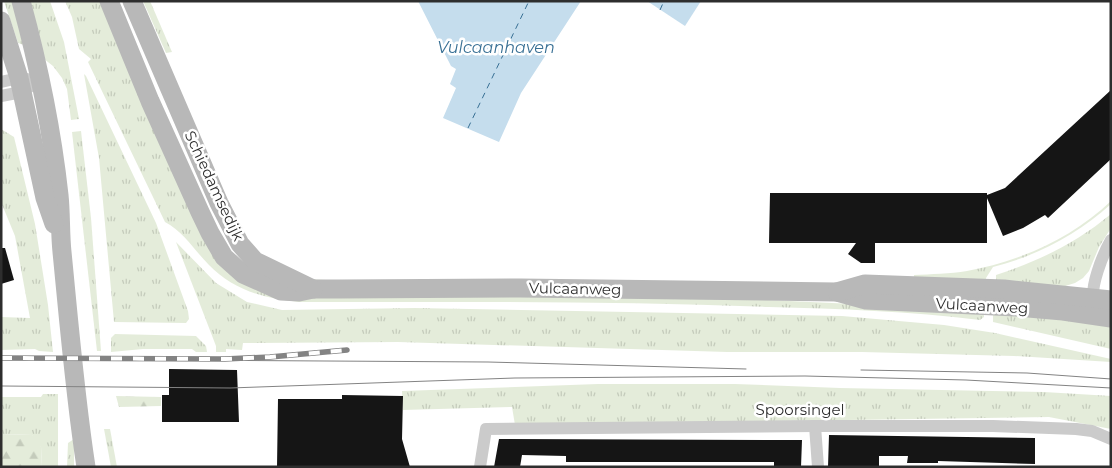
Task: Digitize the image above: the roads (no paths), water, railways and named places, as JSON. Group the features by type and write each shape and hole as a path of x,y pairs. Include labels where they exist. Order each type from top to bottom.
{"main road":[{"path":"21,1 39,80 59,195 62,249 86,467"},
{"name":"Schiedamsedijk","path":"109,1 150,100 200,212 224,257 243,274 281,291 299,292 313,289"},
{"name":"Schiedamsedijk","path":"132,1 219,203 240,244 255,261 313,289"},
{"path":"1,21 11,47 14,84 45,198 62,249"},
{"name":"Vulcaanweg","path":"313,289 520,288 837,292 866,300 1064,311 1105,304"},
{"path":"80,467 81,433"}],"street":[{"path":"1,96 14,84 39,80"},
{"name":"Vulcaanweg","path":"1105,304 1097,275 1111,240"},
{"path":"815,426 818,467"},
{"name":"Spoorsingel","path":"480,467 486,429 993,426 1076,429 1092,431 1111,440"}],"water":[{"name":"Vulcaanhaven","path":"418,1 581,1 521,93 499,142 443,118 456,88 450,84 456,69 451,66"},
{"path":"647,1 701,1 685,26"}],"tram line":[{"path":"1,359 488,362 746,369"},
{"path":"861,370 1027,373 1111,379"},
{"path":"1,386 230,388 515,378 805,376 966,380 1111,388"}],"railway":[{"path":"1,358 225,359 347,350"}]}
